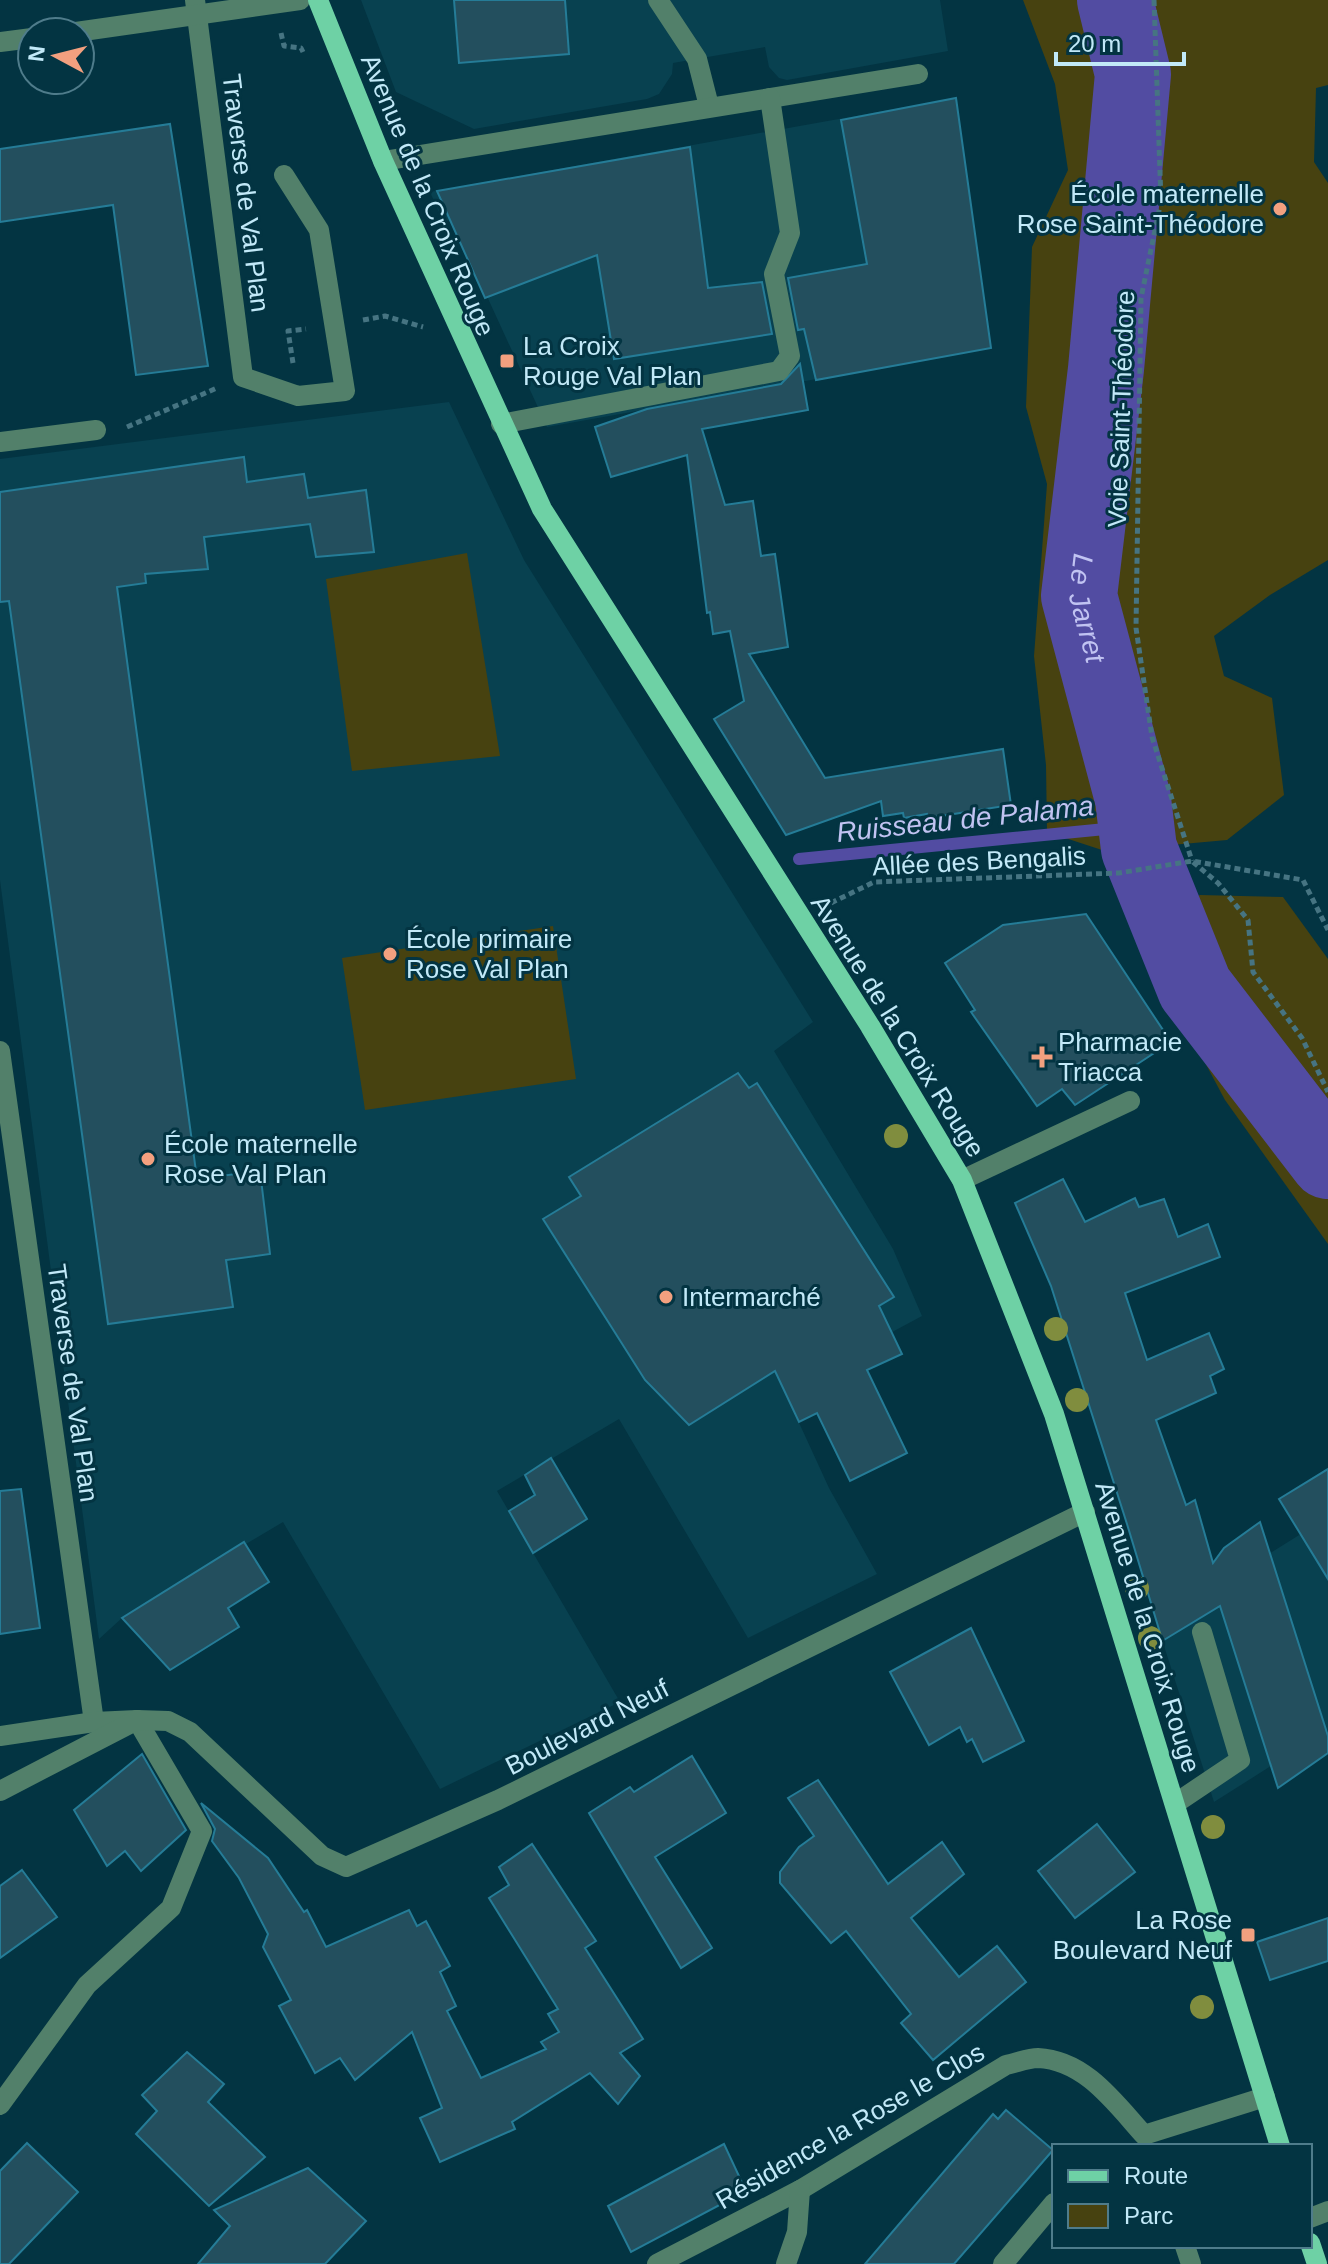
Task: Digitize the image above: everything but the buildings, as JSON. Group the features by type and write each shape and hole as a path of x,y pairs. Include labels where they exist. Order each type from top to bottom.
{"main road":[{"name":"Avenue de la Croix Rouge","path":"318,0 383,161 542,509 801,918 962,1180 1054,1414 1279,2144"}],"street":[{"path":"96,28 196,8 300,0"},
{"path":"658,0 697,59 709,106"},
{"name":"Traverse de Val Plan","path":"196,8 243,377"},
{"path":"383,161 918,74"},
{"path":"501,424 779,371 790,356 774,274 790,233 770,98"},
{"path":"243,377 298,396 345,391 319,230 284,175"},
{"path":"0,442 96,430"},
{"name":"Traverse de Val Plan","path":"0,1051 94,1722"},
{"path":"962,1180 1130,1101"},
{"name":"Boulevard Neuf","path":"0,1736 94,1722 168,1721 190,1732 322,1856 346,1867 498,1800 1085,1512"},
{"path":"1176,1803 1240,1760 1202,1632"},
{"path":"0,1791 137,1720 202,1831 171,1908 87,1985 0,2105"},
{"name":"Résidence la Rose le Clos","path":"657,2264 800,2190 1006,2065 1037,2058 1071,2066 1099,2085 1140,2142 1265,2097"},
{"path":"786,2264 795,2242 800,2190"},
{"path":"1003,2264 1052,2205"}],"path":[{"name":"Voie Saint-Théodore","path":"1154,0 1161,201 1141,298 1136,628 1152,737 1192,861"},
{"path":"385,316 424,328"},
{"path":"124,428 243,377"},
{"name":"Allée des Bengalis","path":"801,918 874,882 1119,873 1192,861 1303,880 1328,930"},
{"path":"1192,861 1218,883 1248,920 1253,972 1302,1038 1328,1092"}],"shaded area":[{"path":"361,0 940,0 948,51 787,80 779,78 769,67 765,47 673,63 672,74 659,94 647,99 474,129 396,92"},
{"path":"956,98 991,348 547,427 452,220 443,221 430,192"},
{"name":"École primaire Rose Val Plan","path":"449,402 524,560 813,1022 774,1051 893,1249 922,1316 784,1390 829,1488 877,1574 748,1638 619,1419 497,1491 620,1702 440,1789 283,1522 122,1618 99,1639 0,880 0,459"},
{"path":"1328,1517 1328,1730 1214,1802 1157,1624"}],"green space":[{"path":"1023,0 1328,0 1328,85 1316,88 1314,162 1328,183 1328,560 1270,595 1214,636 1224,676 1272,698 1284,795 1227,840 1105,851 1047,832 1046,765 1034,656 1047,484 1026,407 1032,247 1068,170 1055,84"},
{"path":"467,553 500,756 352,771 326,579"},
{"path":"1200,895 1283,897 1328,959 1328,1244 1225,1100 1134,930"},
{"path":"553,926 576,1079 365,1110 342,958"}],"waterway":[{"name":"Le Jarret","path":"1115,0 1133,74 1106,369 1079,596 1133,799 1139,849 1195,988 1328,1161"},
{"name":"Ruisseau de Palama","path":"799,859 1136,826"}],"place":[{"name":"École maternelle Rose Saint-Théodore","path":"1280,209"},
{"name":"La Croix Rouge Val Plan","path":"507,361"},
{"name":"École primaire Rose Val Plan","path":"390,954"},
{"name":"Pharmacie Triacca","path":"1042,1057"},
{"name":"École maternelle Rose Val Plan","path":"148,1159"},
{"name":"Intermarché","path":"666,1297"},
{"name":"La Rose Boulevard Neuf","path":"1248,1935"}]}
